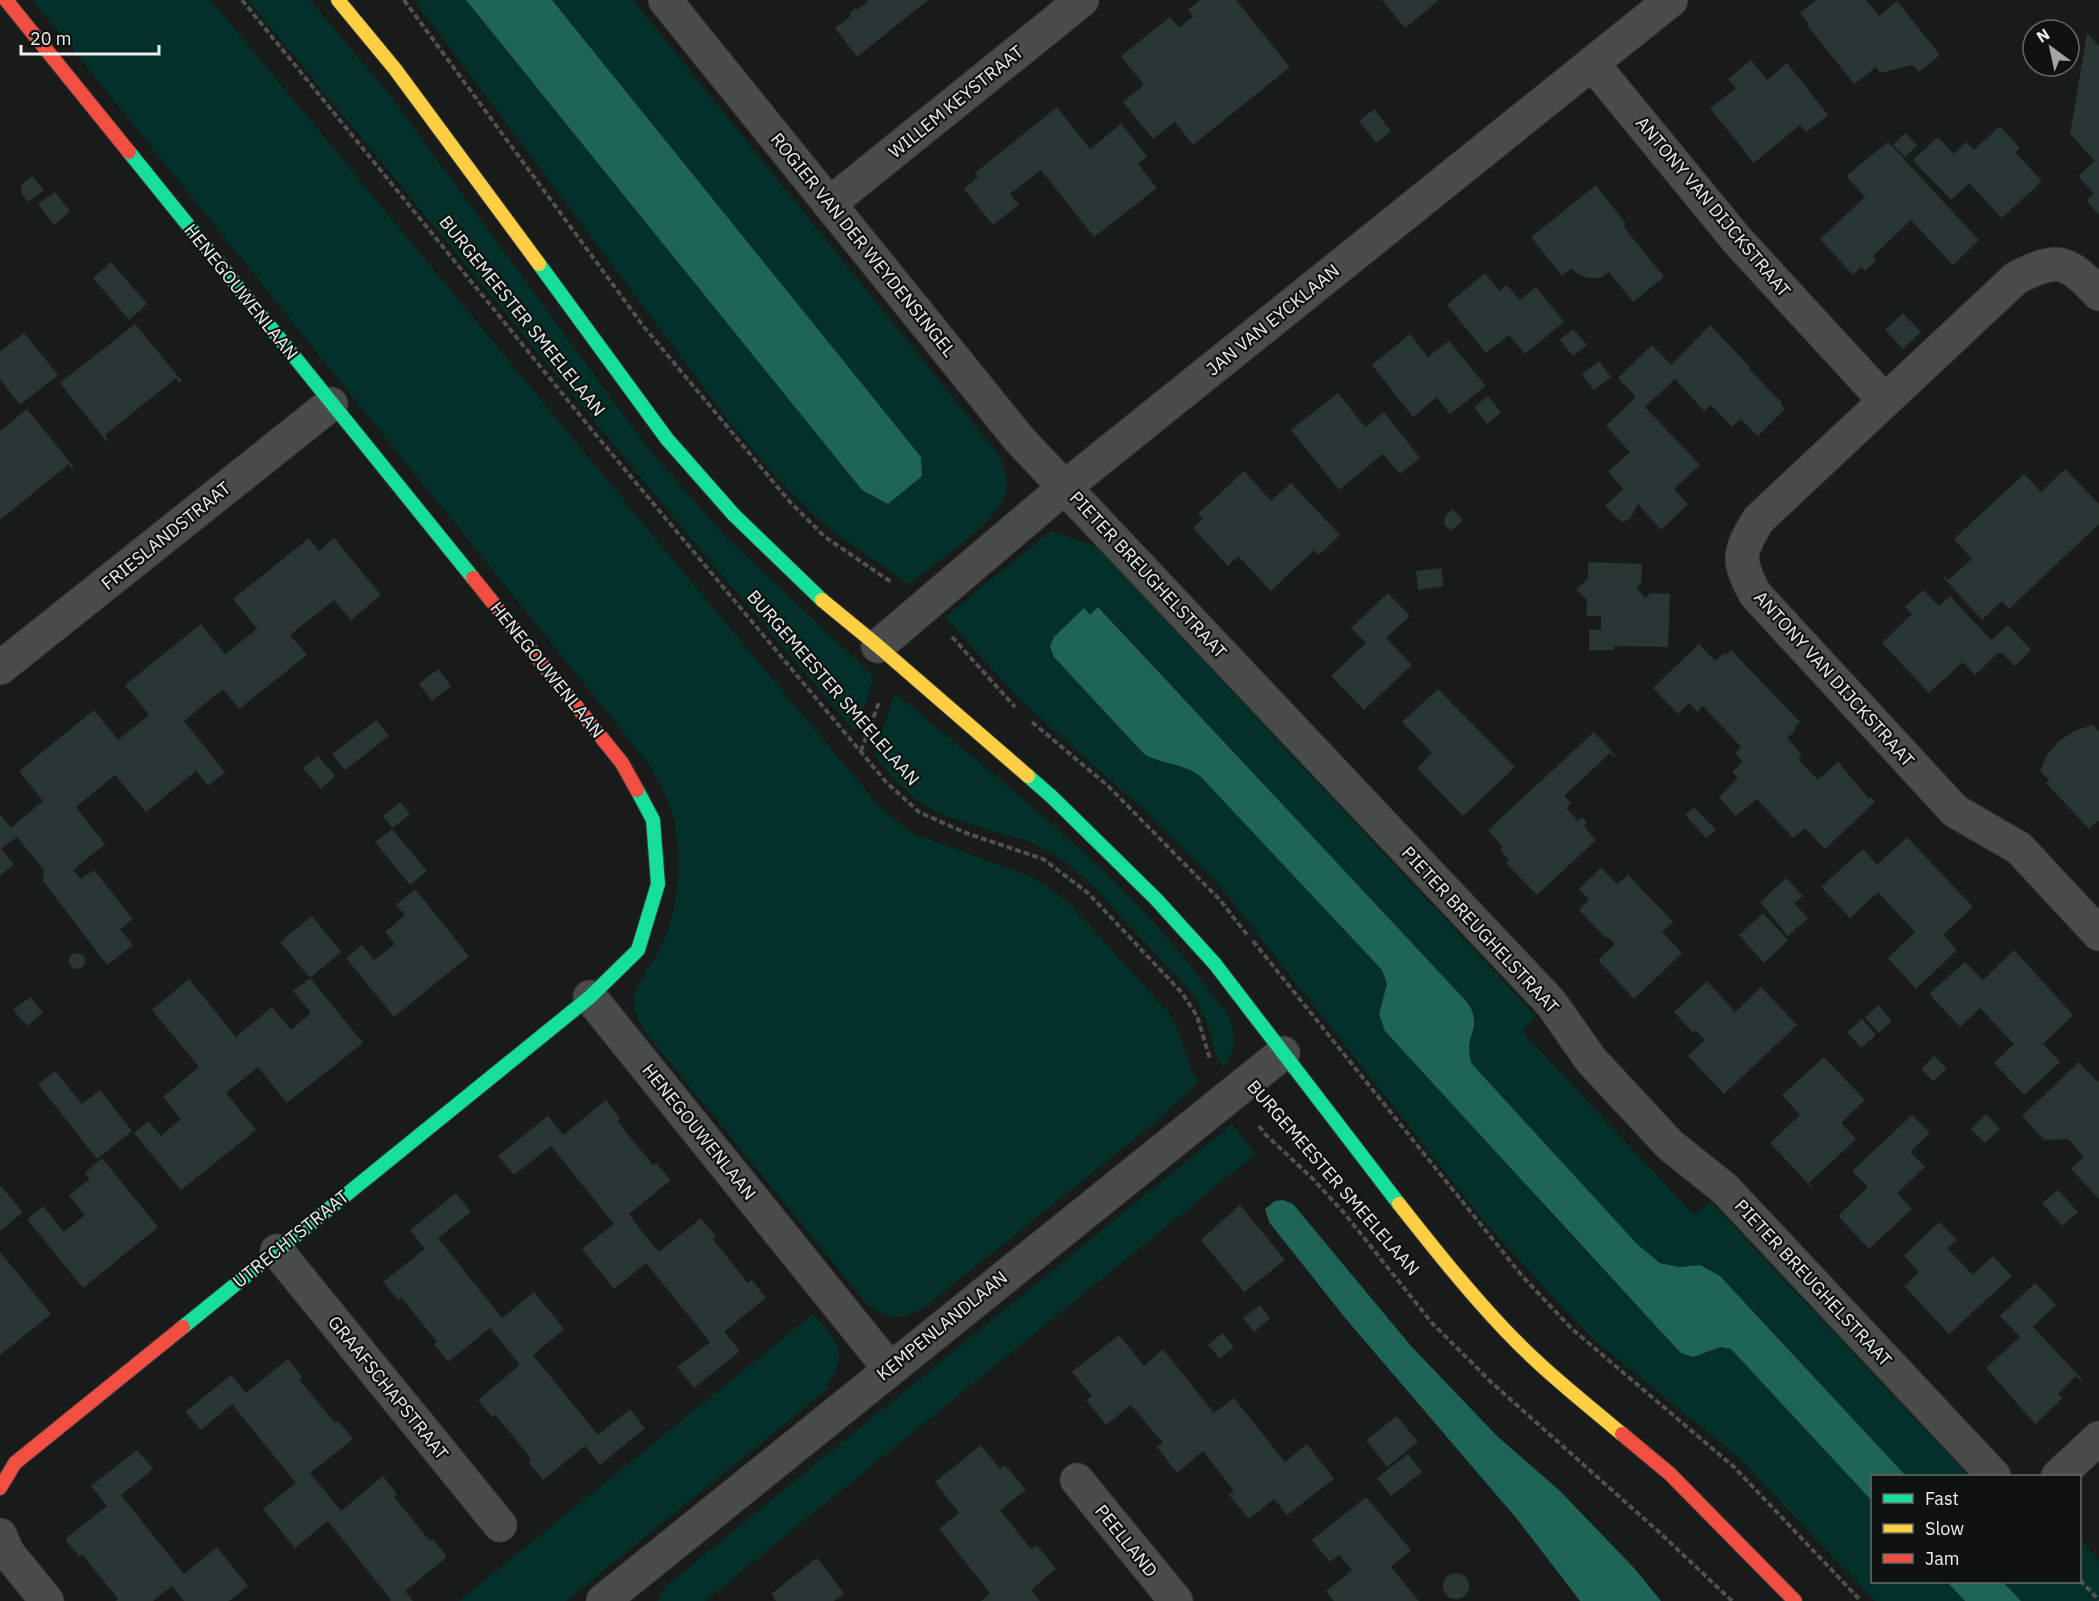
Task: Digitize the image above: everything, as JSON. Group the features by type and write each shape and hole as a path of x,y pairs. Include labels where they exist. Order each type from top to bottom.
{"street":[{"name":"HENEGOUWENLAAN","path":"6,0 622,763 653,820 658,884 638,950 590,997 889,1368"},
{"name":"BURGEMEESTER SMEELELAAN","path":"338,0 402,79 667,439 735,515 819,598 878,646 1052,797 1117,859 1215,964 1344,1134 1461,1282 1507,1332 1578,1398 1670,1474 1795,1601"},
{"name":"ROGIER VAN DER WEYDENSINGEL","path":"665,0 1018,439 1065,487"},
{"name":"WILLEM KEYSTRAAT","path":"829,204 1082,0"},
{"name":"JAN VAN EYCKLAAN","path":"878,646 1065,487 1671,0"},
{"name":"ANTONY VAN DIJCKSTRAAT","path":"1592,63 1737,240 1885,401"},
{"name":"ANTONY VAN DIJCKSTRAAT","path":"2099,294 2066,265 2041,265 2016,278 1758,520 1742,547 1743,571 1755,594 1955,811 2019,848 2099,934"},
{"name":"FRIESLANDSTRAAT","path":"0,668 332,404"},
{"name":"PIETER BREUGHELSTRAAT","path":"1065,487 1551,1003 1591,1060 1670,1145 1725,1189 1993,1475"},
{"name":"UTRECHTSTRAAT","path":"0,1488 15,1463 590,997"},
{"name":"KEMPENLANDLAAN","path":"603,1601 889,1368 1283,1053"},
{"name":"GRAAFSCHAPSTRAAT","path":"277,1251 500,1525"},
{"path":"2059,1475 2099,1438"},
{"name":"PEELLAND","path":"1077,1480 1176,1601"},
{"path":"0,1535 8,1553 47,1601"}],"path":[{"name":"BURGEMEESTER SMEELELAAN","path":"242,0 604,444 886,782 919,812 966,832 1043,859 1088,893 1182,993 1197,1016 1210,1059 1266,1136 1312,1178 1345,1214 1432,1323 1492,1383 1659,1532 1732,1601"},
{"path":"2081,1582 2099,1600"}],"shaded area":[{"path":"33,0 211,0 874,800 914,834 1028,875 1048,886 1072,906 1174,1019 1192,1072 1199,1082 1151,1126 921,1310 905,1316 893,1317 867,1304 646,1033 636,1014 634,1000 636,991 669,927 678,885 678,842 674,821 668,801 654,773"},
{"path":"248,0 310,0 390,95 646,446 724,535 874,677 856,733 683,529"},
{"path":"414,0 466,0 862,490 921,457 552,0 633,0 1000,456 1006,474 1007,488 1001,504 992,516 964,542 908,585 843,539 806,508 732,425"},
{"path":"466,0 552,0 921,457 922,476 888,504 862,490"},
{"path":"1051,531 1096,546 1536,1016 1522,1031 1694,1215 1710,1201 1968,1475 1905,1475 1748,1305 1700,1265 1666,1264 1638,1245 1472,1064 1469,1049 1476,1021 1467,1002 1099,607 1090,615 1084,608 1054,657 1145,755 1200,776 1382,970 1387,984 1379,1014 1553,1216 1681,1353 1706,1353 1721,1347 1731,1349 1871,1500 1871,1583 1948,1583 1965,1601 1875,1601 1738,1457 1594,1340 1483,1220 1219,885 1142,808 1018,698 945,617"},
{"path":"1098,607 1467,1002 1474,1019 1469,1046 1472,1064 1638,1245 1660,1263 1680,1267 1700,1265 1720,1276 1905,1475 1871,1475 1871,1500 1731,1349 1721,1347 1693,1357 1681,1353 1385,1031 1379,1014 1387,984 1382,970 1200,776 1145,755 1054,657 1050,646 1054,637 1084,608 1090,615"},
{"path":"895,693 1074,843 1108,875 1172,943 1228,1015 1233,1029 1234,1042 1231,1055 1224,1068 1216,1055 1210,1032 1191,992 1086,879 1062,860 1028,841 940,814 914,798 895,780 874,755"},
{"path":"1232,1124 1256,1154 705,1601 657,1601 667,1585"},
{"path":"1283,1200 1293,1204 1411,1346 1497,1436 1560,1491 1634,1568 1661,1601 1580,1601 1517,1519 1346,1319 1269,1222 1265,1209 1275,1201"},
{"path":"813,1314 838,1347 838,1364 827,1384 829,1388 566,1601 459,1601"},
{"path":"2081,1539 2099,1561 2099,1601 2021,1601 2004,1583 2081,1583"},
{"path":"1948,1583 2004,1583 2021,1601 1965,1601"}],"building":[{"path":"866,0 928,0 857,57 835,28 851,16 849,13 868,2"},
{"path":"1200,0 1236,0 1290,67 1193,145 1175,122 1153,139 1123,102 1144,85 1121,56 1170,17 1179,28 1194,16 1188,10"},
{"path":"1382,0 1439,0 1405,28"},
{"path":"1816,0 1866,0 1879,16 1897,1 1940,55 1919,72 1912,65 1880,73 1876,67 1854,84 1800,13"},
{"path":"2087,33 2099,46 2099,215 2086,200 2094,194 2078,176 2095,161 2070,134"},
{"path":"1751,60 1767,80 1787,63 1828,115 1806,132 1800,125 1754,163 1710,108 1736,88 1728,79"},
{"path":"1057,107 1090,149 1121,124 1147,156 1138,164 1157,188 1094,237 1041,170 1010,194 1019,205 993,225 964,189 978,177 975,173"},
{"path":"1374,109 1391,131 1376,143 1359,121"},
{"path":"2000,126 2020,148 2015,152 2042,181 2002,218 1969,183 1951,200 1913,160 1938,137 1954,154 1966,142 1974,150"},
{"path":"1905,133 1917,145 1905,157 1893,145"},
{"path":"1888,142 1979,240 1953,265 1911,220 1873,256 1876,261 1865,271 1861,267 1853,275 1820,239 1865,197 1846,176"},
{"path":"32,176 44,190 28,202 22,194 21,185"},
{"path":"1596,185 1626,224 1623,226 1664,277 1633,302 1609,272 1600,278 1589,278 1579,275 1571,268 1562,276 1531,237"},
{"path":"55,192 70,211 54,225 38,204"},
{"path":"111,262 147,304 129,320 93,278"},
{"path":"1485,273 1499,291 1507,285 1520,300 1536,287 1564,322 1525,354 1509,335 1486,353 1447,305"},
{"path":"1903,313 1921,332 1903,349 1885,330"},
{"path":"135,324 182,381 179,383 176,378 105,435 107,442 60,383"},
{"path":"1710,325 1750,367 1749,369 1785,409 1758,436 1741,419 1732,427 1711,405 1704,411 1675,379 1645,407 1700,465 1674,489 1688,504 1661,530 1638,504 1630,519 1623,522 1605,506 1623,489 1608,472 1630,452 1606,426 1636,397 1618,378 1652,345 1671,365"},
{"path":"1573,329 1587,345 1573,356 1560,340"},
{"path":"24,333 58,375 20,405 0,379 0,352"},
{"path":"1410,334 1428,357 1449,341 1486,386 1450,414 1437,397 1413,417 1372,365"},
{"path":"1599,361 1611,377 1594,390 1582,374"},
{"path":"1338,393 1365,427 1384,412 1420,458 1400,474 1383,454 1339,490 1291,430"},
{"path":"1488,396 1501,412 1487,424 1474,407"},
{"path":"27,409 74,467 72,469 69,464 0,520 0,431"},
{"path":"2065,469 2099,504 2099,524 2009,609 2002,601 1982,620 1943,577 1948,580 1972,559 1954,539 2024,474 2041,492"},
{"path":"1244,471 1271,501 1291,483 1340,535 1319,555 1314,550 1271,591 1238,556 1228,566 1193,528 1203,519 1198,514"},
{"path":"1453,509 1463,520 1451,531 1444,524 1445,516"},
{"path":"309,538 319,551 334,538 381,595 351,620 334,600 290,635 307,655 239,709 223,689 184,721 225,772 208,786 196,771 146,812 115,775 76,807 105,844 73,870 81,879 94,870 133,919 120,929 133,945 107,965 43,881 44,870 17,837 1,849 14,864 0,876 0,814 11,828 43,801 19,771 94,710 118,740 149,715 125,685 201,624 225,654 257,629 233,599"},
{"path":"1588,562 1642,564 1641,583 1636,587 1645,598 1651,593 1670,594 1668,647 1614,646 1614,650 1589,650 1589,630 1601,630 1601,616 1586,616 1587,600 1576,589 1588,579"},
{"path":"1441,568 1444,586 1418,590 1416,571"},
{"path":"1923,590 1939,606 1950,596 1991,640 2008,625 2031,650 2015,666 2002,653 1998,653 1975,675 1963,662 1929,693 1882,643 1912,614 1905,607"},
{"path":"1388,593 1410,616 1386,638 1412,665 1364,710 1331,676 1366,643 1351,628"},
{"path":"1699,644 1715,661 1731,650 1800,722 1794,728 1796,730 1787,738 1802,755 1798,759 1818,780 1838,762 1869,799 1871,797 1875,802 1825,849 1805,828 1793,838 1757,799 1736,816 1719,797 1738,778 1732,772 1743,762 1735,753 1741,747 1703,706 1697,712 1689,703 1678,714 1653,688"},
{"path":"438,669 451,686 432,701 419,684"},
{"path":"1438,689 1515,767 1463,816 1417,768 1432,753 1402,722"},
{"path":"376,720 389,736 345,770 332,754"},
{"path":"2093,725 2099,732 2099,820 2089,829 2046,783 2049,780 2040,771 2047,755 2059,741 2076,730"},
{"path":"1594,732 1615,755 1614,757 1610,753 1564,796 1571,803 1566,808 1578,821 1582,817 1587,823 1584,826 1596,840 1537,895 1506,863 1509,860 1500,850 1503,847 1488,830"},
{"path":"318,756 335,776 321,789 303,768"},
{"path":"400,802 410,814 393,828 383,816"},
{"path":"1694,807 1716,830 1706,838 1685,815"},
{"path":"392,829 427,871 410,885 375,842"},
{"path":"1907,837 1973,907 1943,935 1957,950 1916,989 1888,958 1915,932 1878,892 1850,918 1821,887 1863,849 1877,865"},
{"path":"1601,868 1617,884 1628,875 1673,922 1662,932 1682,953 1634,999 1598,960 1615,944 1608,937 1606,938 1579,910 1589,899 1579,889"},
{"path":"1786,878 1803,896 1794,903 1808,918 1788,936 1760,902"},
{"path":"415,889 469,956 394,1017 346,958 362,945 374,960 395,944 385,932 405,915 396,905"},
{"path":"1763,913 1788,940 1764,963 1739,935"},
{"path":"312,916 341,952 310,978 280,942"},
{"path":"2014,950 2073,1015 2043,1044 2060,1062 2024,1095 1994,1063 2014,1044 1980,1008 1960,1027 1929,994 1965,962 1983,980"},
{"path":"74,953 80,953 85,961 83,967 74,969 69,964 69,958"},
{"path":"310,978 363,1043 287,1103 258,1067 226,1093 256,1130 181,1190 134,1133 148,1121 161,1136 181,1119 163,1097 199,1067 152,1010 189,979 236,1037 272,1007 291,1030 311,1013 293,991"},
{"path":"1707,981 1735,1012 1761,987 1797,1025 1724,1094 1688,1056 1705,1040 1696,1030 1693,1033 1674,1012"},
{"path":"30,997 43,1013 27,1026 13,1010"},
{"path":"1878,1005 1892,1021 1879,1033 1865,1018"},
{"path":"1862,1019 1876,1035 1861,1048 1847,1032"},
{"path":"1934,1056 1947,1069 1933,1081 1921,1069"},
{"path":"1824,1057 1865,1100 1841,1123 1856,1139 1809,1183 1812,1188 1770,1143 1800,1115 1782,1095"},
{"path":"2079,1062 2097,1082 2099,1080 2099,1199 2071,1169 2084,1157 2068,1139 2044,1140 2022,1116"},
{"path":"55,1071 82,1104 100,1090 132,1131 97,1159 38,1084"},
{"path":"606,1100 620,1118 617,1121 653,1165 656,1163 671,1180 629,1214 643,1233 659,1252 701,1218 716,1236 712,1238 748,1283 752,1280 766,1298 724,1332 740,1351 694,1388 677,1367 710,1342 646,1263 614,1289 582,1249 614,1224 551,1146 514,1175 498,1156 548,1116 563,1135"},
{"path":"1986,1114 2000,1129 1985,1143 1971,1129"},
{"path":"1912,1115 1930,1133 1910,1152 1925,1167 1897,1193 1912,1209 1869,1249 1838,1216 1868,1187 1852,1171"},
{"path":"102,1158 158,1227 83,1288 27,1219 43,1206 64,1232 85,1215 69,1195 90,1179 85,1173"},
{"path":"0,1185 23,1212 0,1231"},
{"path":"2058,1190 2078,1212 2062,1226 2042,1203"},
{"path":"456,1193 471,1212 438,1238 502,1318 534,1292 564,1329 533,1355 598,1435 630,1409 645,1428 600,1465 585,1446 543,1480 528,1462 531,1459 513,1436 495,1415 492,1417 478,1400 520,1365 490,1328 448,1362 434,1344 437,1342 401,1297 398,1300 383,1282 425,1249 410,1230"},
{"path":"1240,1205 1285,1260 1244,1292 1201,1240"},
{"path":"1939,1222 1957,1240 1947,1248 1973,1275 1993,1256 2012,1276 1949,1334 1904,1286 1919,1272 1904,1256"},
{"path":"0,1252 51,1314 0,1355"},
{"path":"2035,1283 2056,1305 2033,1327 2082,1379 2081,1381 2076,1376 2058,1394 2063,1398 2035,1424 1986,1368 2020,1337 2000,1316"},
{"path":"1260,1305 1270,1318 1254,1332 1243,1318"},
{"path":"1222,1333 1234,1347 1220,1359 1208,1345"},
{"path":"1119,1335 1144,1366 1163,1349 1214,1413 1234,1398 1285,1462 1307,1444 1334,1479 1287,1515 1274,1499 1249,1519 1229,1495 1234,1491 1203,1451 1177,1473 1157,1447 1163,1443 1131,1405 1106,1425 1086,1400 1092,1396 1072,1372"},
{"path":"288,1359 302,1377 299,1379 316,1400 335,1423 338,1421 353,1439 310,1473 341,1511 383,1476 397,1494 394,1497 430,1541 433,1539 447,1557 405,1591 413,1601 389,1601 391,1600 328,1521 295,1548 263,1509 296,1483 232,1404 201,1430 185,1412 231,1375 246,1393"},
{"path":"1397,1416 1418,1442 1387,1467 1366,1440"},
{"path":"981,1445 1000,1469 1005,1465 1026,1490 1000,1510 1031,1549 1037,1545 1056,1569 1031,1590 1040,1601 981,1601 990,1593 939,1529 959,1513 935,1482"},
{"path":"137,1450 153,1469 121,1495 184,1574 217,1547 248,1586 229,1601 184,1601 172,1586 153,1601 116,1601 118,1599 82,1554 80,1557 65,1539 107,1506 91,1486"},
{"path":"1408,1454 1422,1472 1391,1496 1377,1478"},
{"path":"1366,1497 1411,1550 1391,1567 1419,1601 1334,1601 1326,1591 1352,1570 1339,1555 1330,1562 1312,1540"},
{"path":"817,1558 844,1593 834,1601 776,1601 771,1594"},
{"path":"1456,1573 1465,1577 1469,1586 1465,1595 1456,1599 1447,1595 1443,1586 1447,1577"}],"traffic: fast":[{"path":"129,152 473,578"},
{"path":"539,264 667,439 734,515 822,600"},
{"path":"1028,776 1156,899 1215,964 1399,1204"},
{"path":"183,1327 590,997 638,950 658,884 653,820 637,790"}],"traffic: slow":[{"path":"338,0 395,69 539,264"},
{"path":"822,600 1028,776"},
{"path":"1399,1204 1437,1252 1505,1330 1547,1371 1622,1434"}],"traffic: jam":[{"path":"6,0 129,152"},
{"path":"473,578 622,763 637,790"},
{"path":"0,1488 15,1463 183,1327"},
{"path":"1622,1434 1670,1474 1795,1601"}]}
